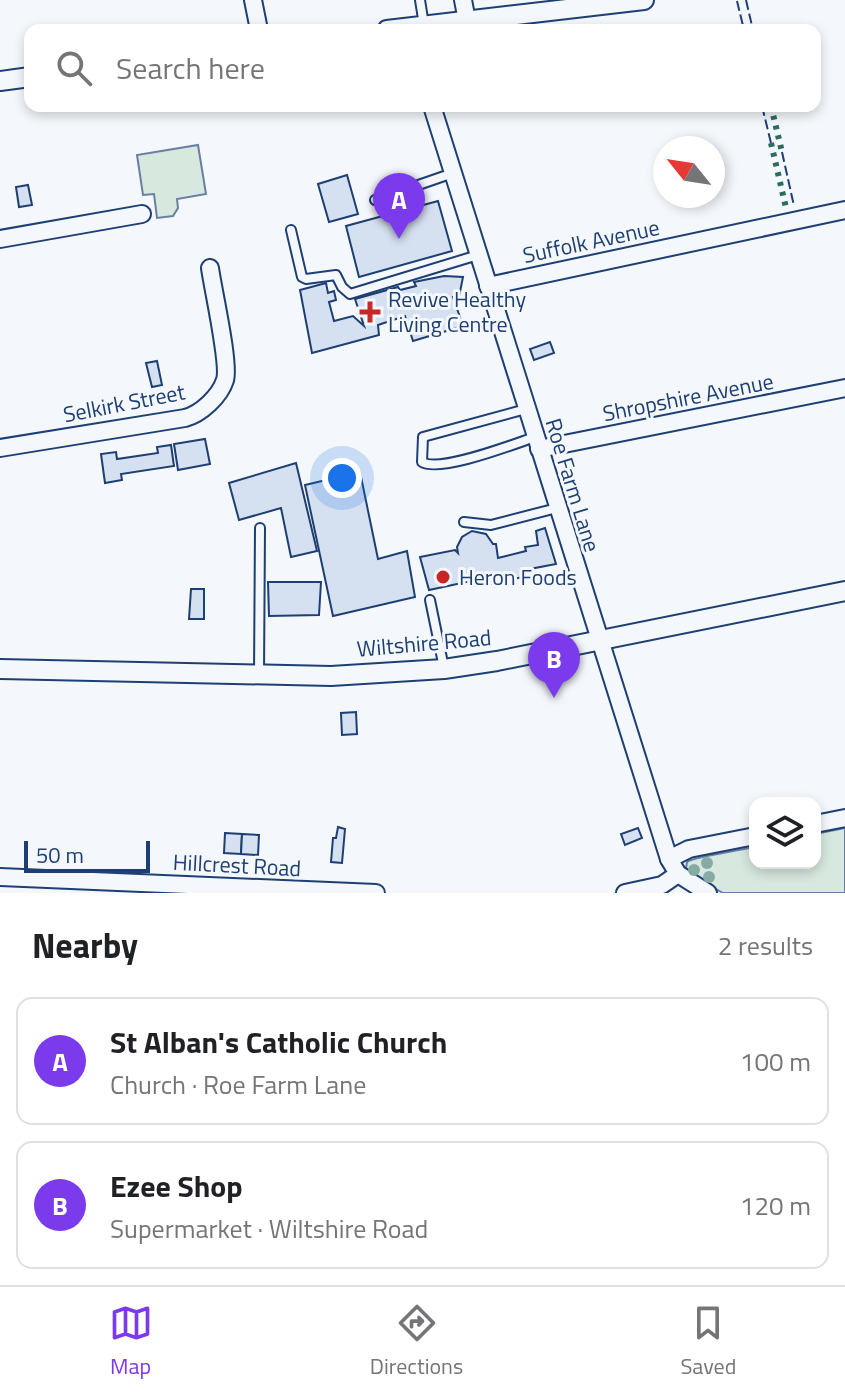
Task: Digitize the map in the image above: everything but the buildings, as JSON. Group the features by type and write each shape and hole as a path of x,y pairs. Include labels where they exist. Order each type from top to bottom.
{"street":[{"path":"253,0 258,24"},
{"path":"463,0 467,21"},
{"path":"444,24 644,0"},
{"path":"0,81 24,78"},
{"name":"Roe Farm Lane","path":"434,112 598,639 669,859 678,874"},
{"name":"Suffolk Avenue","path":"488,286 845,210"},
{"path":"0,239 142,214"},
{"name":"Selkirk Street","path":"0,448 185,418 204,407 219,392 226,375 210,268"},
{"name":"Shropshire Avenue","path":"537,443 845,388"},
{"name":"Wiltshire Road","path":"0,669 331,676 444,669 845,591"},
{"path":"821,823 845,818"},
{"path":"669,859 689,849 749,837"},
{"path":"625,893 662,885 678,874 708,893"},
{"name":"Hillcrest Road","path":"0,877 376,893"}],"lane":[{"path":"414,24 420,0"},
{"path":"375,200 453,173"},
{"path":"291,230 302,277 336,275 350,294 478,255"},
{"path":"526,409 423,437 422,462 429,466 537,443"},
{"path":"464,522 491,525 557,508"},
{"path":"259,675 260,528"},
{"path":"430,600 444,669"}],"shaded area":[{"path":"198,145 206,194 177,199 178,208 173,216 157,218 154,194 143,195 137,155"},
{"path":"845,828 845,893 723,893 691,875 686,868 691,860 749,848 749,869 821,869 821,833"}],"hedge":[{"path":"772,112 782,152"},
{"path":"771,143 786,208"}],"fence":[{"path":"746,0 752,24"},
{"path":"737,1 743,24"},
{"path":"763,112 771,143"},
{"path":"782,152 794,206"}],"place":[{"name":"St Alban's Catholic Church","path":"399,239"},
{"name":"Revive Healthy Living Centre","path":"370,312"},
{"name":"Heron Foods","path":"443,577"},
{"name":"Ezee Shop","path":"554,698"}]}
